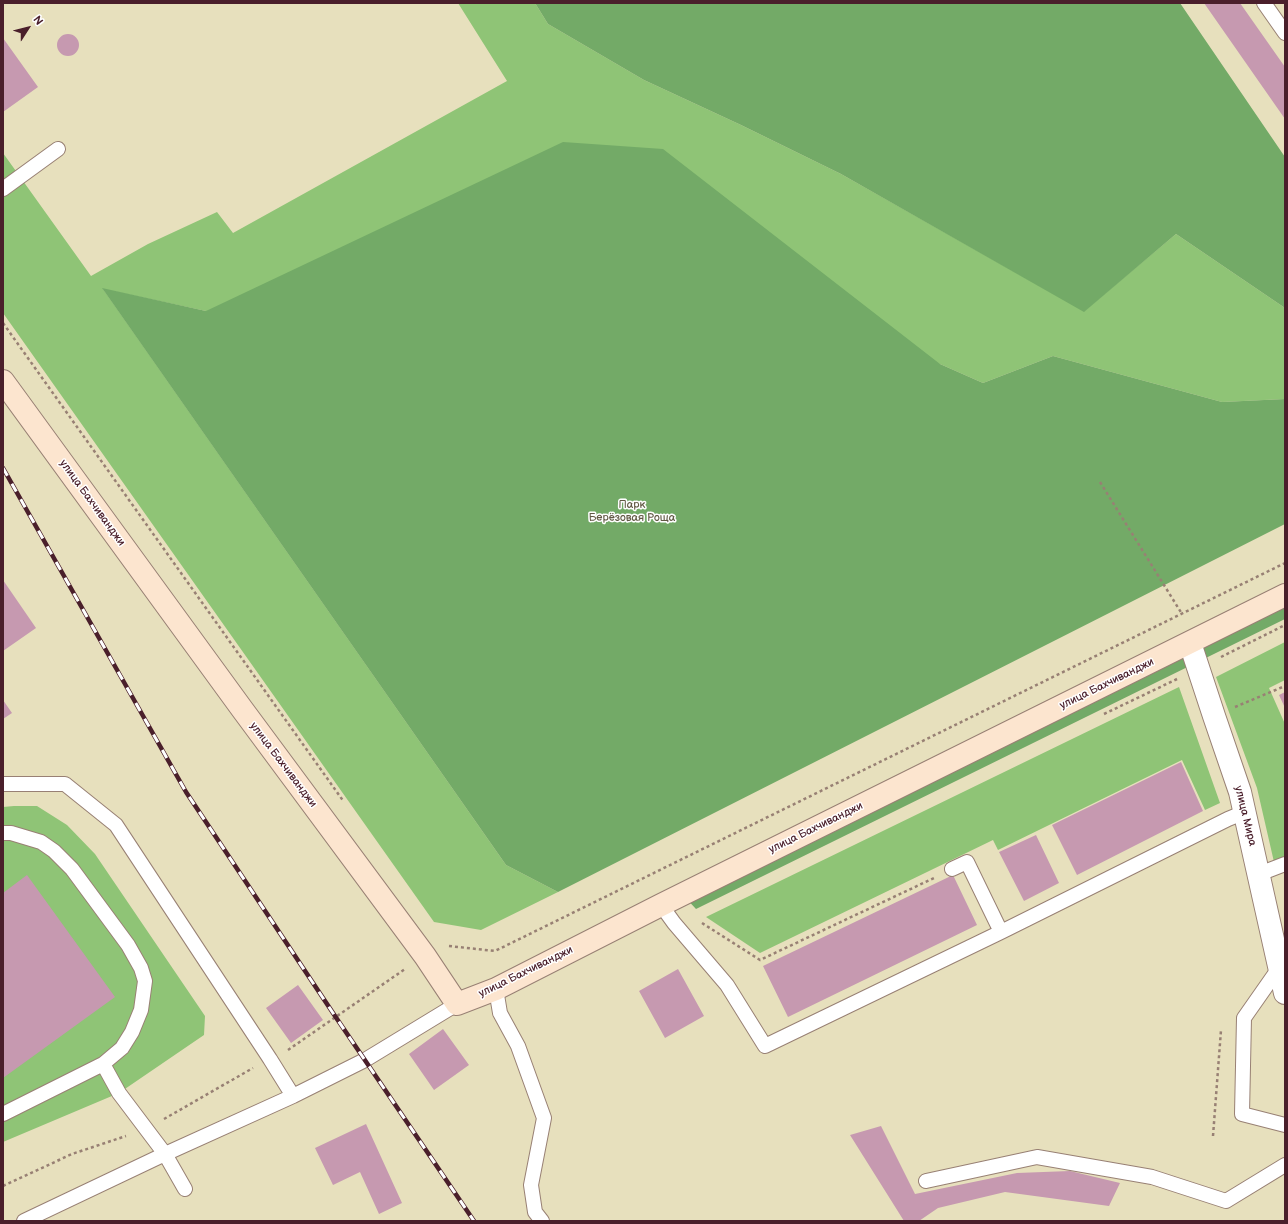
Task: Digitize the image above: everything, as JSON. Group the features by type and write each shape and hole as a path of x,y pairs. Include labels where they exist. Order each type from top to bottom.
{"main road":[{"name":"улица Бахчиванджи","path":"3,381 242,709 425,956 457,1004 496,989 661,905 1285,595"}],"street":[{"name":"улица Мира","path":"1190,643 1240,792 1285,993"}],"lane":[{"path":"1264,3 1285,33"},
{"path":"3,189 58,149"},
{"path":"3,784 65,784 116,826 293,1096"},
{"path":"661,905 674,923 727,985 765,1046 1245,812"},
{"path":"3,833 11,833 41,842 54,851 72,870 128,945 141,968 145,981 141,1010 132,1032 122,1048 103,1064 3,1114"},
{"path":"952,869 967,862 1001,932"},
{"path":"1259,874 1285,864"},
{"path":"1279,968 1244,1018 1242,1114 1285,1125"},
{"path":"496,989 500,1013 518,1046 544,1118 531,1185 535,1212 542,1221"},
{"path":"24,1221 165,1154 293,1096 365,1060 457,1004"},
{"path":"103,1064 119,1094 165,1154 185,1189"},
{"path":"926,1181 1037,1157 1152,1177 1226,1201 1285,1165"}],"path":[{"path":"3,323 345,804"},
{"path":"1100,482 1182,614"},
{"path":"3,1186 72,1154 146,1129 289,1049 335,1016 425,956 446,946 494,951 1285,564"},
{"path":"1214,716 1285,686"},
{"path":"697,919 760,960 952,869"},
{"path":"1213,1136 1222,1028"}],"green space":[{"path":"458,3 535,3 548,24 644,80 841,174 1084,311 1176,234 1285,308 1285,399 1222,402 1053,356 983,383 940,364 206,311 103,289 506,865 558,892 481,930 434,922 3,313 3,153 91,276 148,244 217,212 233,233 507,81"},
{"path":"535,3 1180,3 1285,157 1285,308 1176,234 1084,312 841,174 644,80 548,24"},
{"name":"Парк Берёзовая Роща","path":"563,142 663,149 940,364 983,383 1053,356 1222,402 1285,399 1285,524 558,892 506,865 102,288 206,311"},
{"path":"1285,602 1285,619 696,909 682,894"},
{"path":"1285,642 1285,680 1269,688 1285,724 1285,858 1274,862 1257,788 1216,677"},
{"path":"1179,687 1220,803 1205,810 1182,760 998,850 993,840 760,953 706,917"},
{"path":"37,806 67,825 95,854 205,1016 204,1035 119,1093 3,1142 3,807"}],"building":[{"path":"1204,3 1240,3 1285,67 1285,119"},
{"path":"68,34 76,37 79,45 76,53 68,56 60,53 57,45 60,37"},
{"path":"3,38 38,87 3,112"},
{"path":"3,580 36,628 3,651"},
{"path":"1285,692 1285,708 1279,695"},
{"path":"3,700 12,713 3,719"},
{"path":"1181,762 1203,811 1077,875 1052,825"},
{"path":"1036,835 1059,883 1024,901 999,852"},
{"path":"27,875 115,997 3,1078 3,893"},
{"path":"953,875 977,925 788,1017 763,966"},
{"path":"678,969 704,1016 665,1038 639,991"},
{"path":"298,985 323,1020 291,1043 266,1008"},
{"path":"443,1029 469,1065 434,1090 409,1054"},
{"path":"366,1124 402,1203 379,1214 360,1172 333,1185 315,1148"},
{"path":"881,1126 915,1194 1017,1173 1070,1171 1120,1183 1109,1206 1005,1192 938,1208 919,1221 904,1221 850,1135"}],"railway":[{"path":"3,468 186,792 474,1221"}]}
